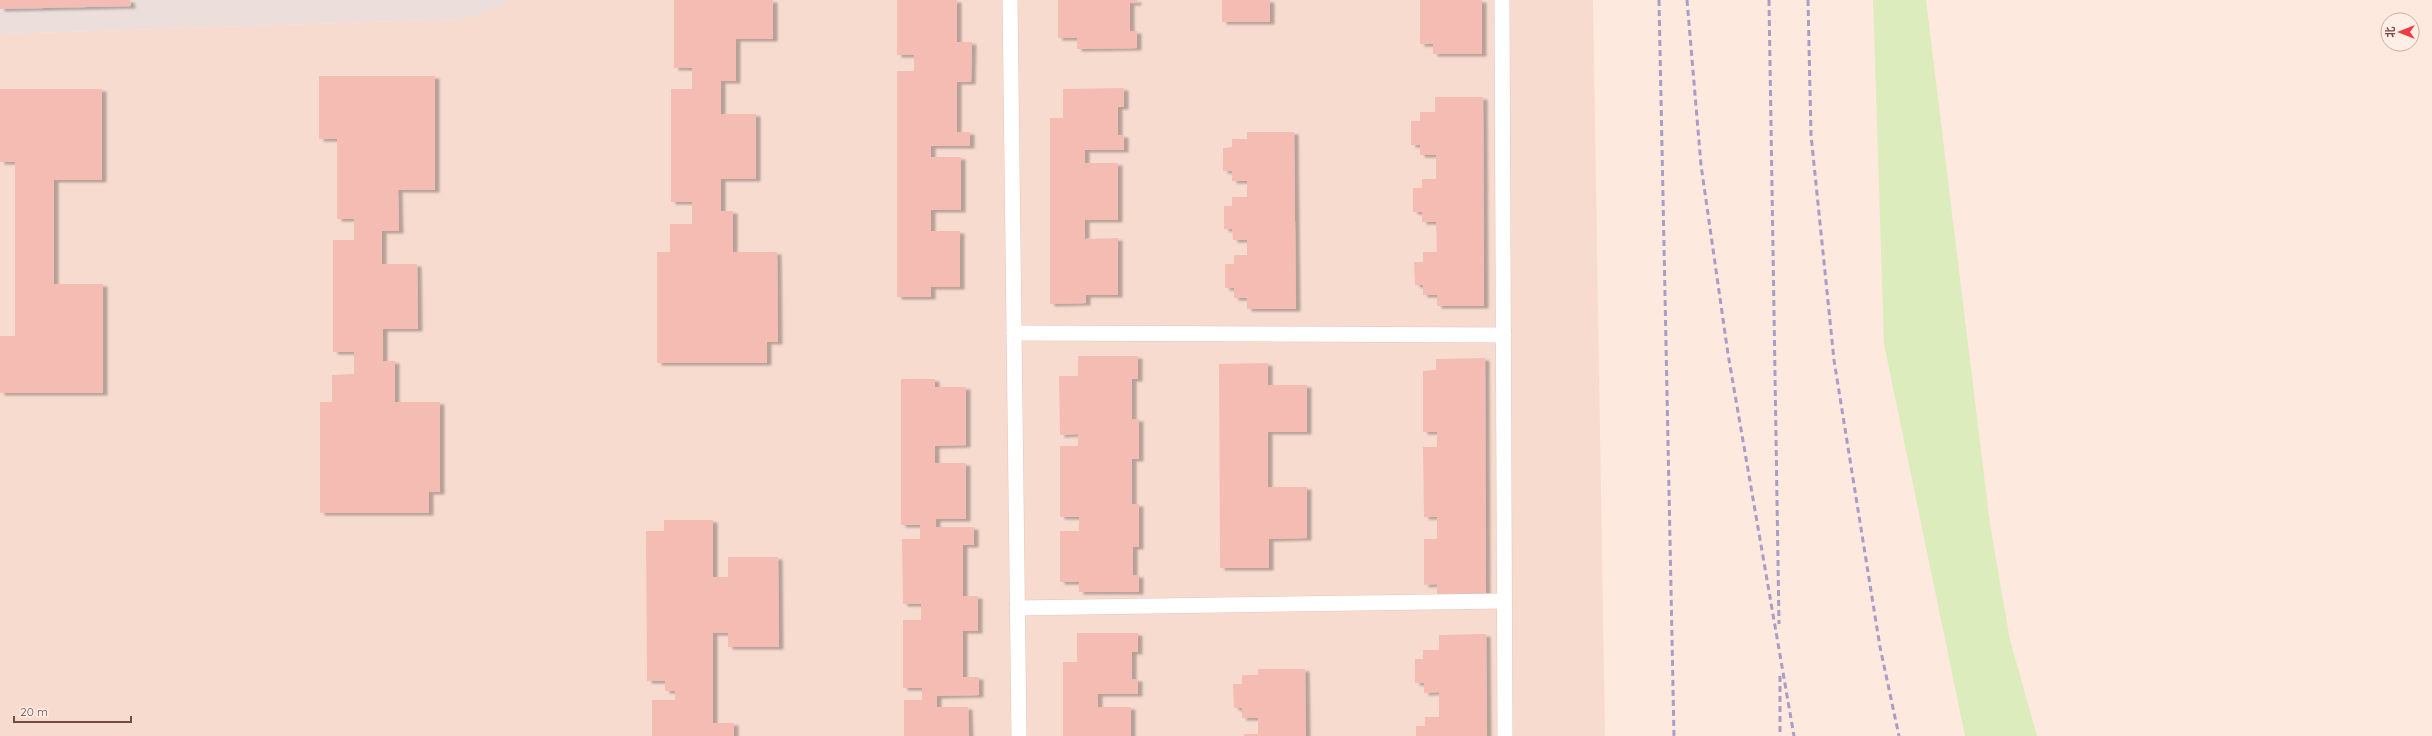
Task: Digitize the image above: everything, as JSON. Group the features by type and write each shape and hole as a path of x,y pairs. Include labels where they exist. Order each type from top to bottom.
{"lane":[{"path":"1010,0 1019,736"},
{"path":"1502,0 1505,736"},
{"path":"1014,333 1504,335"},
{"path":"1017,608 1504,602"}],"shaded area":[{"path":"0,0 509,0 502,6 464,19 0,34"},
{"path":"509,0 1593,0 1605,736 0,736 0,34 464,19 502,6"}],"green space":[{"path":"1873,0 1926,0 1990,524 2010,640 2037,736 1965,736 1884,344"}],"building":[{"path":"0,0 130,0 131,6 0,9"},
{"path":"674,0 773,0 773,39 736,39 736,81 721,81 721,114 756,114 756,179 721,179 721,211 733,211 733,252 777,252 778,342 767,342 767,363 657,363 657,252 670,252 670,224 692,224 692,202 671,202 671,89 692,89 692,68 674,68"},
{"path":"897,0 957,0 957,42 972,42 971,82 957,82 957,132 970,132 970,146 931,146 931,157 961,157 961,210 931,210 931,231 960,231 960,287 931,287 931,297 897,297 897,71 914,71 914,55 897,55"},
{"path":"1058,0 1137,0 1137,3 1130,3 1130,31 1137,31 1137,48 1077,49 1077,38 1058,38"},
{"path":"1222,0 1270,0 1270,22 1222,22"},
{"path":"1420,0 1482,0 1482,54 1433,54 1433,44 1420,44"},
{"path":"319,76 435,76 435,190 398,190 399,231 382,231 382,264 417,264 418,329 383,329 383,361 395,361 395,402 440,402 440,492 429,492 429,513 320,513 320,402 332,402 332,375 354,374 354,352 333,352 333,240 354,240 354,219 337,219 337,139 319,139"},
{"path":"1124,88 1124,107 1118,107 1118,135 1124,135 1124,150 1085,150 1085,163 1118,163 1118,220 1085,220 1085,239 1118,238 1118,295 1086,295 1086,303 1050,304 1050,118 1063,118 1063,89"},
{"path":"0,89 102,89 102,180 54,180 54,284 103,284 103,393 0,393 0,336 15,336 15,162 0,162"},
{"path":"1435,97 1483,97 1484,306 1437,306 1437,295 1423,295 1423,285 1415,285 1414,262 1423,262 1423,252 1437,252 1436,222 1422,222 1422,212 1413,212 1413,188 1422,188 1422,179 1436,179 1436,155 1420,155 1420,145 1411,145 1411,121 1420,121 1420,112 1435,112"},
{"path":"1247,132 1294,132 1296,309 1247,309 1247,298 1234,298 1234,288 1225,288 1225,264 1234,264 1234,255 1247,255 1247,240 1233,240 1232,229 1224,229 1224,206 1232,206 1232,197 1247,197 1247,181 1232,181 1232,171 1223,171 1223,148 1232,147 1232,139 1247,139"},
{"path":"1078,356 1138,356 1138,379 1132,379 1132,419 1139,419 1139,459 1132,459 1132,504 1139,504 1139,547 1133,547 1133,575 1139,575 1139,592 1079,592 1079,582 1060,582 1060,531 1079,531 1079,517 1060,517 1060,446 1078,446 1078,434 1060,435 1059,376 1078,376"},
{"path":"1485,358 1486,595 1437,595 1437,584 1424,585 1424,539 1437,539 1437,517 1424,517 1423,447 1437,447 1437,432 1423,432 1423,371 1436,370 1436,359"},
{"path":"1268,363 1268,385 1307,385 1307,432 1268,432 1268,487 1307,487 1307,538 1269,539 1269,568 1220,568 1219,364"},
{"path":"901,379 935,379 935,387 966,387 966,445 935,446 935,463 966,463 966,519 936,519 936,527 974,527 974,545 963,545 963,596 978,596 978,631 963,631 963,677 979,677 979,695 937,696 937,707 968,707 969,736 904,736 904,700 922,700 922,688 903,688 903,620 921,620 921,604 903,604 902,539 920,539 920,525 901,525"},
{"path":"664,520 713,520 713,577 728,577 728,557 778,557 779,647 728,647 728,633 713,633 713,723 734,723 734,736 652,736 652,700 675,700 675,691 665,691 665,681 647,681 646,531 664,531"},
{"path":"1077,633 1138,633 1138,652 1132,652 1132,679 1138,679 1138,694 1098,694 1098,707 1131,707 1131,736 1063,736 1063,662 1077,662"},
{"path":"1486,634 1487,736 1416,736 1416,726 1425,726 1425,717 1439,717 1439,692 1424,693 1424,683 1415,683 1415,659 1423,659 1423,650 1439,650 1439,635"},
{"path":"1258,669 1305,669 1306,736 1244,736 1244,734 1258,734 1258,718 1242,718 1242,708 1234,708 1233,684 1242,684 1242,675 1258,675"}],"railway":[{"path":"1659,0 1674,736"},
{"path":"1687,0 1701,165 1728,354 1794,736"},
{"path":"1769,0 1779,624"},
{"path":"1808,0 1811,135 1834,360 1880,647 1899,736"},
{"path":"1780,676 1780,736"}]}
